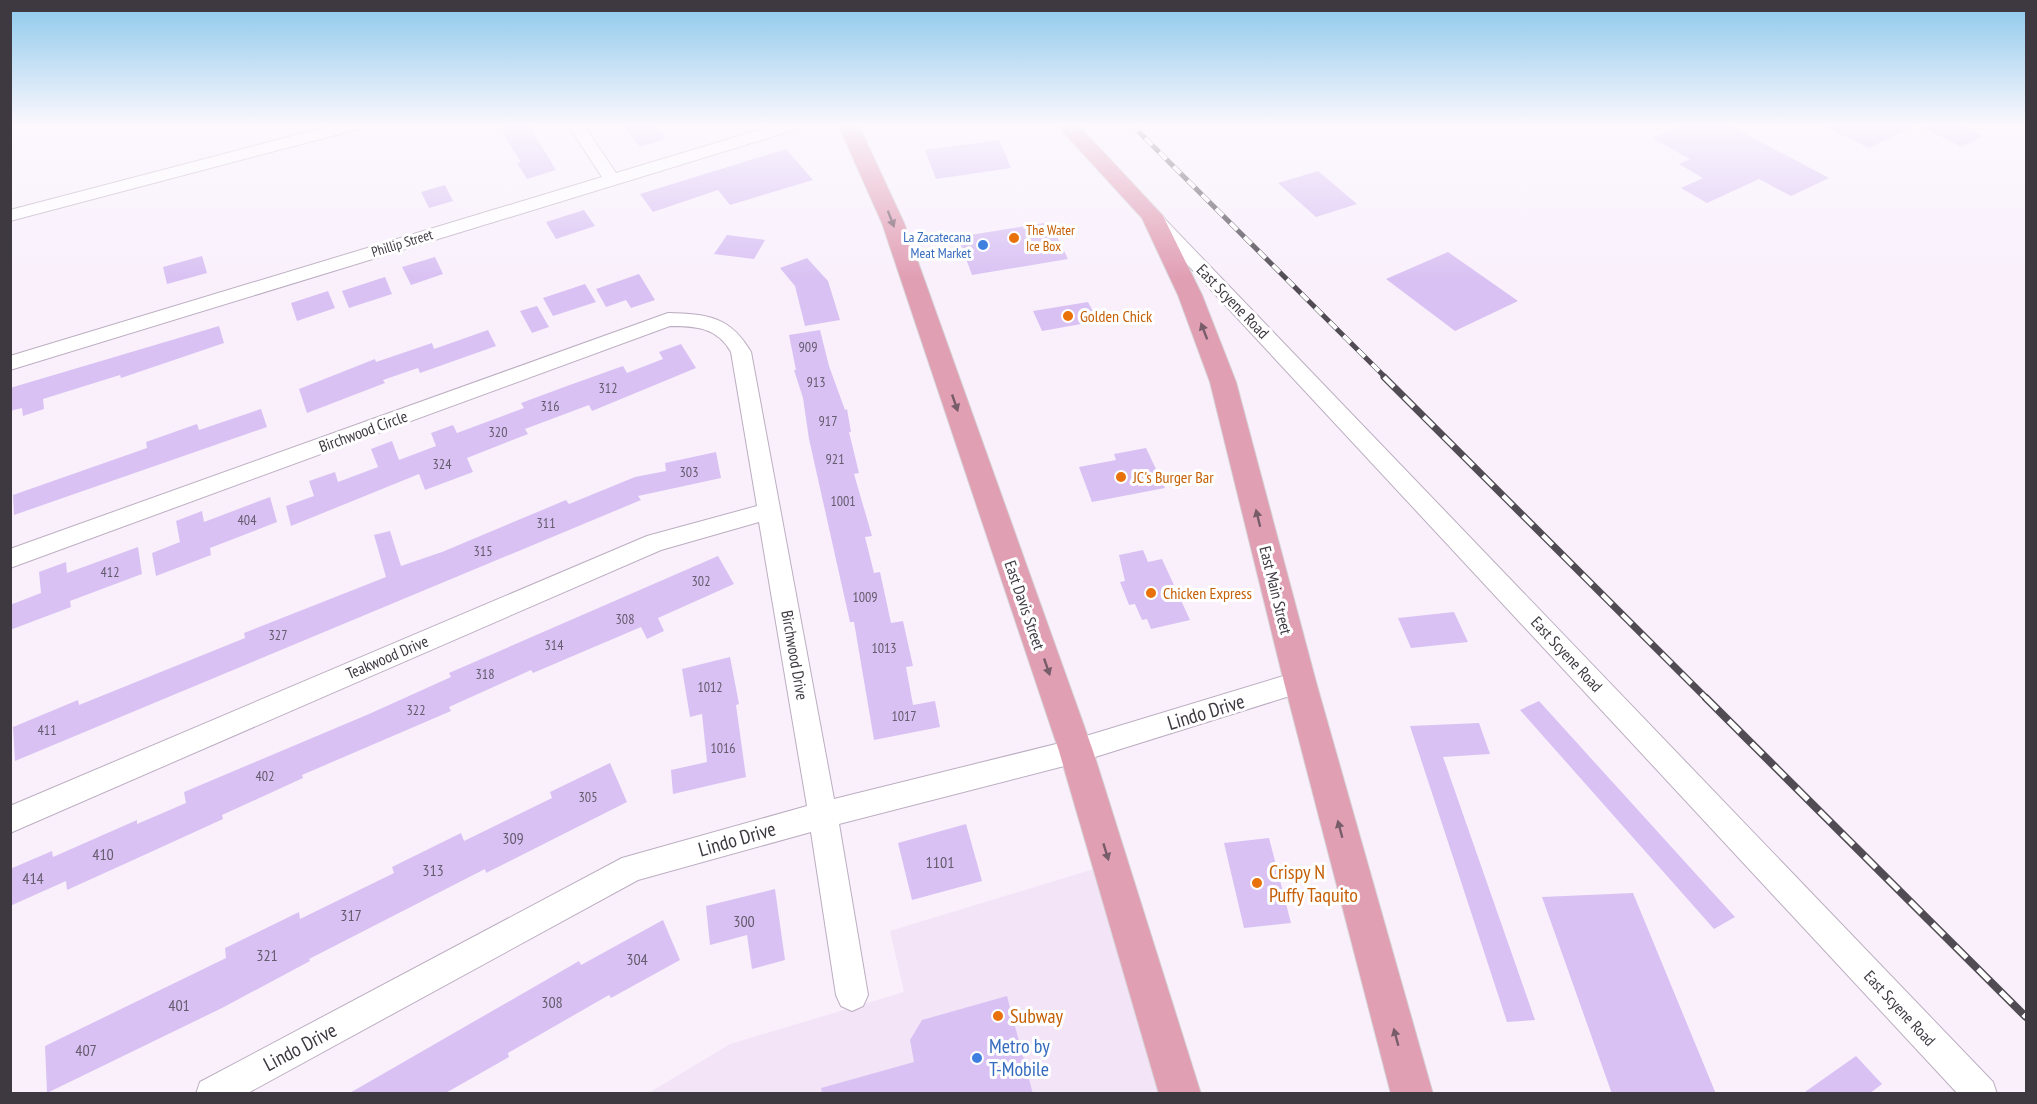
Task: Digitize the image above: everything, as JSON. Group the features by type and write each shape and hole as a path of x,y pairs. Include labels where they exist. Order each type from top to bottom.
{"main road":[{"name":"East Davis Street","path":"871,176 893,223 1076,752 1180,1094"},
{"name":"East Main Street","path":"1114,176 1152,216 1190,295 1223,382 1300,682 1412,1094"}],"street":[{"path":"10,216 162,176"},
{"path":"610,176 612,179"},
{"name":"Phillip Street","path":"10,363 624,176"},
{"name":"East Scyene Road","path":"1152,216 1981,1094"},
{"name":"Birchwood Circle","path":"10,559 668,319 708,321 716,326"},
{"name":"Birchwood Drive","path":"716,326 734,337 741,352 823,814 852,995"},
{"name":"Teakwood Drive","path":"10,820 655,542 769,511"},
{"name":"Lindo Drive","path":"222,1091 632,868 823,814 1076,752 1300,682"}],"shaded area":[{"path":"1094,869 1172,1094 647,1094 730,1044 904,992 890,931"}],"building":[{"path":"525,176 538,176 527,179"},
{"path":"700,176 809,176 813,180 730,205 718,190 653,212 640,194"},
{"path":"935,176 960,176 936,179"},
{"path":"1303,176 1323,176 1357,204 1316,217 1278,183"},
{"path":"1699,176 1824,176 1829,178 1791,196 1759,179 1707,203 1681,188 1703,178"},
{"path":"445,185 453,201 429,208 421,192"},
{"path":"584,210 595,226 556,239 546,222"},
{"path":"1050,222 1068,259 972,275 958,237"},
{"path":"727,235 765,240 754,259 714,254"},
{"path":"1448,252 1518,301 1455,331 1386,279"},
{"path":"202,256 207,273 167,284 163,267"},
{"path":"435,257 443,274 411,285 402,267"},
{"path":"807,258 828,281 840,320 805,326 795,286 780,268"},
{"path":"639,274 655,300 631,308 626,300 606,307 596,289"},
{"path":"385,277 392,294 349,308 342,291"},
{"path":"585,284 596,302 553,316 543,298"},
{"path":"328,291 335,308 297,321 291,303"},
{"name":"Golden Chick","path":"1088,302 1098,321 1042,331 1033,311"},
{"path":"537,306 549,327 532,333 520,311"},
{"path":"219,326 224,343 121,378 120,375 43,399 44,409 23,416 22,408 10,411 10,388"},
{"path":"488,330 496,346 420,373 418,368 383,380 385,383 307,413 299,389 375,359 376,362 432,343 434,349"},
{"path":"820,330 829,366 845,410 847,409 851,432 849,432 859,473 854,474 872,536 865,537 874,573 880,572 891,623 903,621 913,666 906,667 913,705 935,701 940,727 874,740 854,622 850,622 809,439 803,398 794,370 796,370 789,335"},
{"path":"681,344 696,368 592,411 589,405 525,429 528,434 467,458 473,472 425,490 419,474 291,526 286,506 314,496 309,481 335,472 338,482 378,467 371,449 392,441 399,460 436,446 431,433 453,425 457,433 524,408 521,403 623,366 627,373 663,359 659,352"},
{"path":"261,409 267,427 14,515 13,495 147,448 146,442 197,424 199,430"},
{"name":"JC's Burger Bar","path":"1146,448 1165,488 1092,502 1079,467 1116,460 1114,454"},
{"path":"716,452 721,478 638,496 641,500 15,761 13,727 78,700 79,705 245,638 244,633 386,577 374,535 390,531 401,566 442,552 566,500 569,504 635,477 666,471 665,463"},
{"path":"270,497 277,522 210,548 211,555 156,576 152,553 180,542 176,521 202,511 204,522"},
{"path":"138,547 142,574 70,601 71,607 10,630 10,605 41,593 39,572 66,562 67,573"},
{"name":"Chicken Express","path":"1143,550 1148,562 1162,559 1190,620 1151,629 1147,619 1142,620 1135,604 1129,605 1120,582 1125,581 1119,555"},
{"path":"718,556 734,584 658,618 664,631 647,639 641,627 533,673 531,670 449,707 451,711 302,775 303,778 222,815 223,819 67,890 66,881 10,906 10,869 52,851 53,857 137,820 137,824 186,803 184,792 369,714 451,677 449,673"},
{"path":"1454,612 1468,642 1411,648 1398,618"},
{"path":"730,657 739,704 736,705 746,777 673,794 671,770 707,762 702,714 690,717 682,669"},
{"path":"1539,701 1735,917 1714,929 1520,710"},
{"path":"1479,723 1490,754 1443,757 1535,1020 1507,1022 1410,726"},
{"path":"610,763 627,802 486,873 485,869 309,959 310,961 222,1008 47,1093 45,1046 226,958 225,948 299,912 300,919 394,873 392,867 461,833 464,841 552,798 550,792"},
{"path":"966,824 982,881 912,900 898,843"},
{"name":"Crispy N Puffy Taquito","path":"1269,838 1291,923 1244,928 1224,843"},
{"path":"775,889 785,960 752,969 747,935 710,945 706,906"},
{"path":"1633,893 1716,1094 1612,1094 1542,897"},
{"path":"663,920 680,960 611,998 609,995 508,1053 509,1057 444,1094 348,1094 579,961 581,965"},
{"path":"1007,996 1033,1094 822,1094 821,1088 914,1062 910,1040 922,1020"},
{"path":"1856,1056 1882,1084 1869,1094 1802,1094"}],"railway":[{"path":"1183,176 1386,378"},
{"path":"1384,377 1707,699"},
{"path":"1706,698 2026,1017"}],"place":[{"name":"The Water Ice Box","path":"1014,238"},
{"name":"La Zacatecana Meat Market","path":"983,245"},
{"name":"Golden Chick","path":"1068,316"},
{"name":"JC's Burger Bar","path":"1121,477"},
{"name":"Chicken Express","path":"1151,593"},
{"name":"Crispy N Puffy Taquito","path":"1257,883"},
{"name":"Subway","path":"998,1016"},
{"name":"Metro by T-Mobile","path":"977,1058"}]}
